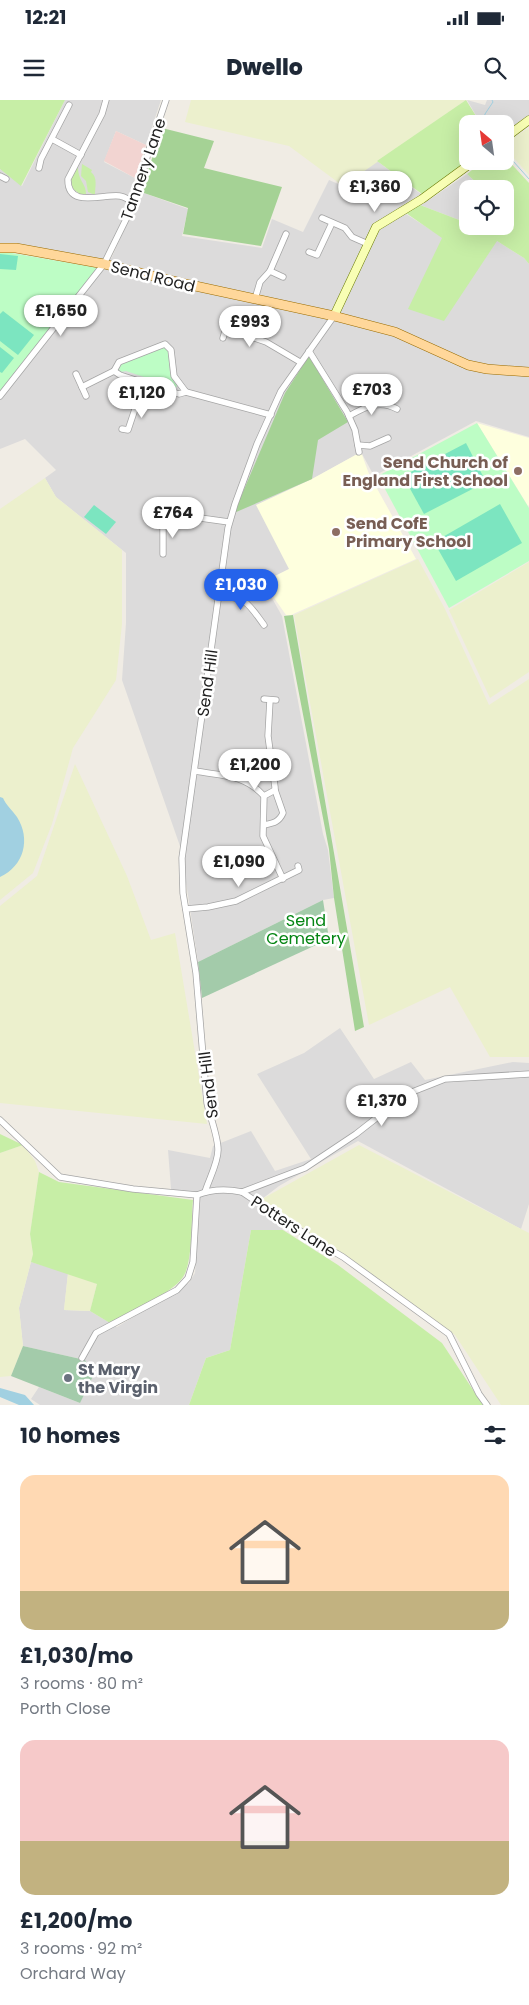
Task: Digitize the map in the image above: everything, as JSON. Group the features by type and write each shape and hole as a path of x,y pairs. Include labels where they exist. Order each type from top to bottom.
{"main road":[{"path":"514,131 529,120"},
{"path":"334,316 376,227 381,222 422,199 462,170"},
{"name":"Send Road","path":"0,248 16,248 104,264 334,316 395,332 468,365 487,369 529,372"}],"street":[{"path":"106,100 102,114 68,179 69,187 74,194 90,199 120,196 129,200 134,205"},
{"name":"Tannery Lane","path":"0,396 104,264 134,205 148,153 166,100"},
{"path":"39,168 41,159 69,106"},
{"path":"52,139 80,155"},
{"path":"322,218 347,227 352,237 368,244"},
{"path":"317,254 332,222"},
{"path":"255,299 260,282 270,271 286,234"},
{"path":"309,252 317,254 324,259"},
{"path":"270,271 283,277"},
{"name":"Send Hill","path":"205,1192 218,1151 207,1103 196,973 186,909 182,858 219,595 225,520 281,391 334,316"},
{"path":"224,338 228,321"},
{"path":"226,328 266,342 300,362"},
{"path":"82,387 114,371 119,362 166,344 171,350 174,376 186,392"},
{"path":"309,350 349,416 355,430 359,452"},
{"path":"114,371 120,375 179,394 186,392 270,415"},
{"path":"76,374 86,396"},
{"path":"128,430 144,382"},
{"path":"349,416 377,404 387,404 397,409"},
{"path":"358,445 370,446 388,438"},
{"path":"163,554 161,521 193,517 225,520"},
{"path":"219,595 239,598 248,604 264,625"},
{"path":"264,824 280,820 283,813 275,790 268,736 270,700"},
{"path":"195,772 242,779 254,785 264,796 264,841 283,879"},
{"path":"264,796 275,790"},
{"path":"186,909 208,907 236,901 299,870 298,866"},
{"path":"242,1192 305,1168 356,1134 407,1094 445,1079 529,1074"},
{"name":"Potters Lane","path":"0,1120 60,1177 133,1189 197,1195 205,1192 228,1190 242,1192 343,1257 449,1334 486,1405"},
{"path":"82,1358 96,1334 178,1290 188,1278 193,1262 197,1195"}],"shaded area":[{"path":"65,100 161,100 146,145 116,131 104,162 135,178 128,212 103,263 0,246 0,169 22,186"},
{"path":"191,100 466,100 343,186 289,146 185,122"},
{"path":"467,100 485,105 487,100 529,100 529,119 514,129 514,115 476,115"},
{"path":"529,128 529,175 514,158 514,137"},
{"path":"116,131 146,145 135,178 104,161"},
{"path":"377,161 429,200 467,174 473,180 459,180 459,220 420,205 406,214 442,237 497,241 524,258 529,264 529,437 476,421 374,476 361,452 312,479 289,569 263,582 282,616 323,834 328,850 334,898 323,900 198,962 181,849 122,680 126,623 126,553 56,497 45,478 56,470 25,439 0,449 0,400 112,257 141,192 188,209 182,236 262,248 272,219 303,232 329,180 343,186"},
{"name":"Send Church of England First School","path":"477,423 529,438 528,506"},
{"name":"Send CofE Primary School","path":"361,452 369,474 416,559 291,615 286,615 263,582 289,569 256,505 312,479"},
{"path":"45,478 56,497 122,550 122,624 116,680 73,748 52,824 33,873 0,900 0,509"},
{"path":"418,559 445,609 489,705 529,679 529,1057 490,1057 450,987 369,1025 294,615"},
{"path":"529,562 529,672 490,698 449,610"},
{"path":"75,764 127,876 151,940 175,933 207,1124 0,1103 0,906 37,876"},
{"path":"340,1028 374,1079 411,1062 425,1080 513,1062 529,1063 529,1204 521,1229 358,1141 279,1186 262,1199 283,1230 251,1230 230,1350 206,1358 189,1405 40,1405 31,1399 39,1387 80,1403 85,1360 23,1346 19,1308 31,1262 68,1273 64,1310 90,1311 117,1327 189,1283 195,1273 200,1200 171,1189 168,1150 210,1158 213,1146 251,1131 275,1171 311,1159 257,1074 304,1053"},
{"path":"23,1145 35,1161 39,1172 30,1234 33,1254 19,1308 23,1346 11,1376 0,1377 0,1153"},
{"path":"359,1145 529,1233 529,1405 501,1405 455,1335 262,1199"},
{"path":"68,1273 97,1284 90,1311 64,1310"}],"green space":[{"path":"0,100 65,100 21,186 0,169"},
{"path":"466,100 475,115 459,115 459,167 422,194 377,161"},
{"path":"162,128 214,141 204,168 282,187 261,246 183,234 188,208 141,192"},
{"path":"82,164 92,170 91,172 95,180 95,195 88,192 86,181 81,176"},
{"path":"78,167 79,176 85,187 86,194 81,195 72,188 71,178"},
{"path":"514,167 529,183 529,264 524,258 497,241 444,321 408,309 442,238 406,213 420,205 459,220 459,235 514,235 514,180 473,180 467,174 472,170 514,170"},
{"path":"0,251 98,268 0,392"},
{"path":"0,254 18,256 16,270 0,269"},
{"path":"3,311 34,335 18,355 0,341 0,314"},
{"path":"163,346 168,350 170,373 177,386 175,388 166,387 162,383 126,371 120,372 119,367 122,363"},
{"path":"0,347 14,358 2,373 0,372"},
{"path":"309,356 348,422 318,440 312,479 234,513 285,393"},
{"path":"477,423 529,508 529,561 449,608 378,476"},
{"path":"466,443 486,482 424,514 403,476"},
{"path":"500,504 522,543 456,581 434,542"},
{"path":"94,505 116,522 106,534 84,517"},
{"path":"293,615 364,1027 355,1031 334,898 329,849 284,616"},
{"name":"Send Cemetery","path":"323,900 329,939 202,998 198,962"},
{"path":"0,1134 23,1145 0,1153"},
{"path":"39,1172 59,1182 193,1200 190,1251 183,1277 170,1290 110,1323 90,1311 97,1284 31,1262 33,1254 30,1234"},
{"path":"251,1230 283,1230 338,1265 442,1343 483,1405 189,1405 206,1358 230,1350"},
{"path":"23,1346 85,1360 93,1376 80,1403 11,1376"}],"water":[{"path":"0,797 3,798 17,817 24,834 24,843 20,859 15,866 0,877"},
{"path":"0,1388 25,1395 34,1405 19,1405 0,1397"}],"waterway":[{"path":"485,115 493,102 492,100"},
{"path":"514,162 529,179"}],"place":[{"name":"Send Church of England First School","path":"518,471"},
{"name":"Send CofE Primary School","path":"336,532"},
{"name":"St Mary the Virgin","path":"68,1378"}]}
